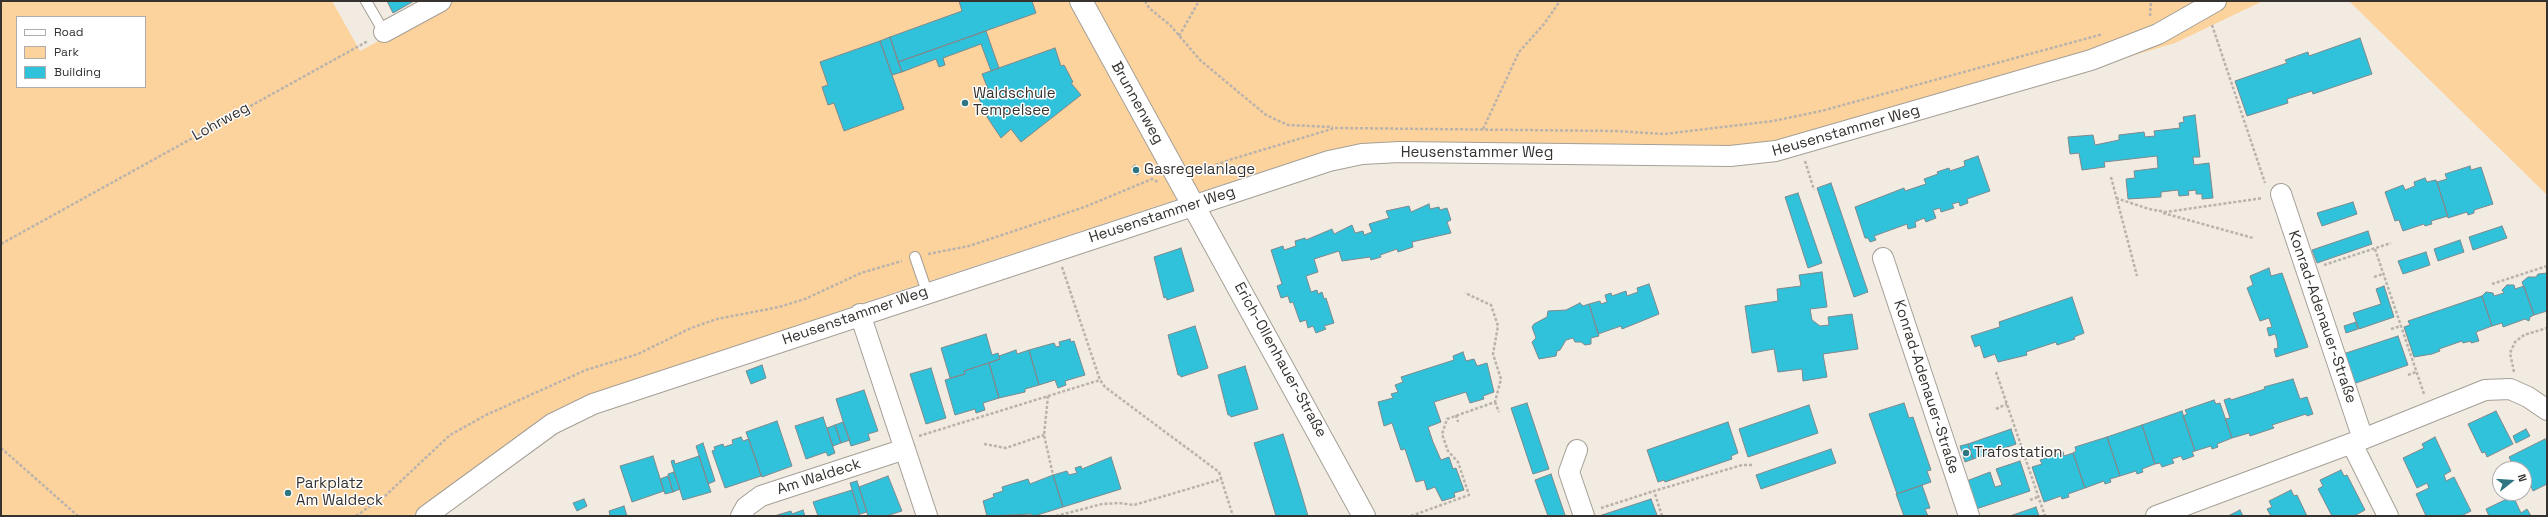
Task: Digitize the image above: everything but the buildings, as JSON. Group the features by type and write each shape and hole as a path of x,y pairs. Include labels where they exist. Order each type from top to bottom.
{"street":[{"path":"384,32 442,1"},
{"name":"Brunnenweg","path":"1081,1 1194,204"},
{"name":"Heusenstammer Weg","path":"426,516 543,430 575,412 860,314 1306,167 1362,154 1400,152 1730,156 1762,154 1800,146 2098,58 2158,34 2208,6"},
{"name":"Konrad-Adenauer-Straße","path":"2276,196 2307,271 2358,442 2388,516"},
{"name":"Erich-Ollenhauer-Straße","path":"1194,204 1364,516"},
{"name":"Konrad-Adenauer-Straße","path":"1883,258 1969,516"},
{"path":"860,314 927,516"},
{"path":"2156,516 2189,511 2485,390 2498,388 2520,393 2547,410"},
{"name":"Am Waldeck","path":"741,516 746,507 761,496 903,445"},
{"path":"1577,450 1569,472 1584,515"}],"lane":[{"path":"366,1 384,32"},
{"path":"915,257 927,292"}],"path":[{"path":"1145,1 1148,8 1179,36 1200,60 1278,122 1288,125 1335,128 1483,129 1664,134 1773,121 1821,111 2110,32"},
{"path":"1179,36 1198,1"},
{"path":"1483,129 1519,52 1544,24 1560,1"},
{"path":"2144,18 2151,15 2151,1"},
{"path":"2157,212 2276,196 2209,14 2208,6"},
{"name":"Lohrweg","path":"1,244 384,32"},
{"path":"356,516 385,496 450,435 486,415 586,370 638,354 690,328 717,319 779,307 806,299 861,273 915,257 969,246 1087,206 1152,179 1166,187 1182,182 1193,173 1229,160 1335,128"},
{"path":"1800,146 1814,190"},
{"path":"2111,177 2137,276"},
{"path":"2116,198 2157,212 2253,238"},
{"path":"2307,271 2391,243"},
{"path":"2374,249 2430,412"},
{"path":"1056,250 1100,380 1105,387 1214,468 1222,479 1233,516"},
{"path":"2492,284 2547,266"},
{"path":"2374,277 2383,274"},
{"path":"1465,292 1491,305 1498,326 1493,354 1501,379 1495,402 1499,412"},
{"path":"2391,329 2401,326"},
{"path":"2520,393 2511,358 2512,348 2520,337 2547,328"},
{"path":"1996,372 2045,516"},
{"path":"2408,375 2416,372"},
{"path":"903,445 1100,380"},
{"path":"1048,396 1044,435 1053,475"},
{"path":"1411,516 1469,495 1458,462 1448,451 1442,434 1447,419 1495,402"},
{"path":"1996,409 2008,404"},
{"path":"1456,416 1458,422"},
{"path":"984,444 1006,448 1044,435"},
{"path":"1,448 78,516"},
{"path":"2015,453 2023,450"},
{"path":"1584,515 1654,491 1742,465 1754,466"},
{"path":"1056,516 1102,504 1119,503 1134,505 1222,479"},
{"path":"1654,491 1662,516"},
{"path":"2030,500 2038,497"}],"green space":[{"path":"1,1 332,1 360,51 454,1 2263,1 2175,43 1774,162 1383,161 1357,163 1233,203 1224,184 857,305 579,401 535,426 412,516 1,516"},
{"path":"2349,1 2547,1 2547,195"}],"place":[{"name":"Waldschule Tempelsee","path":"965,103"},
{"name":"Gasregelanlage","path":"1136,170"},
{"name":"Trafostation","path":"1966,453"},
{"name":"Parkplatz Am Waldeck","path":"288,493"}]}
